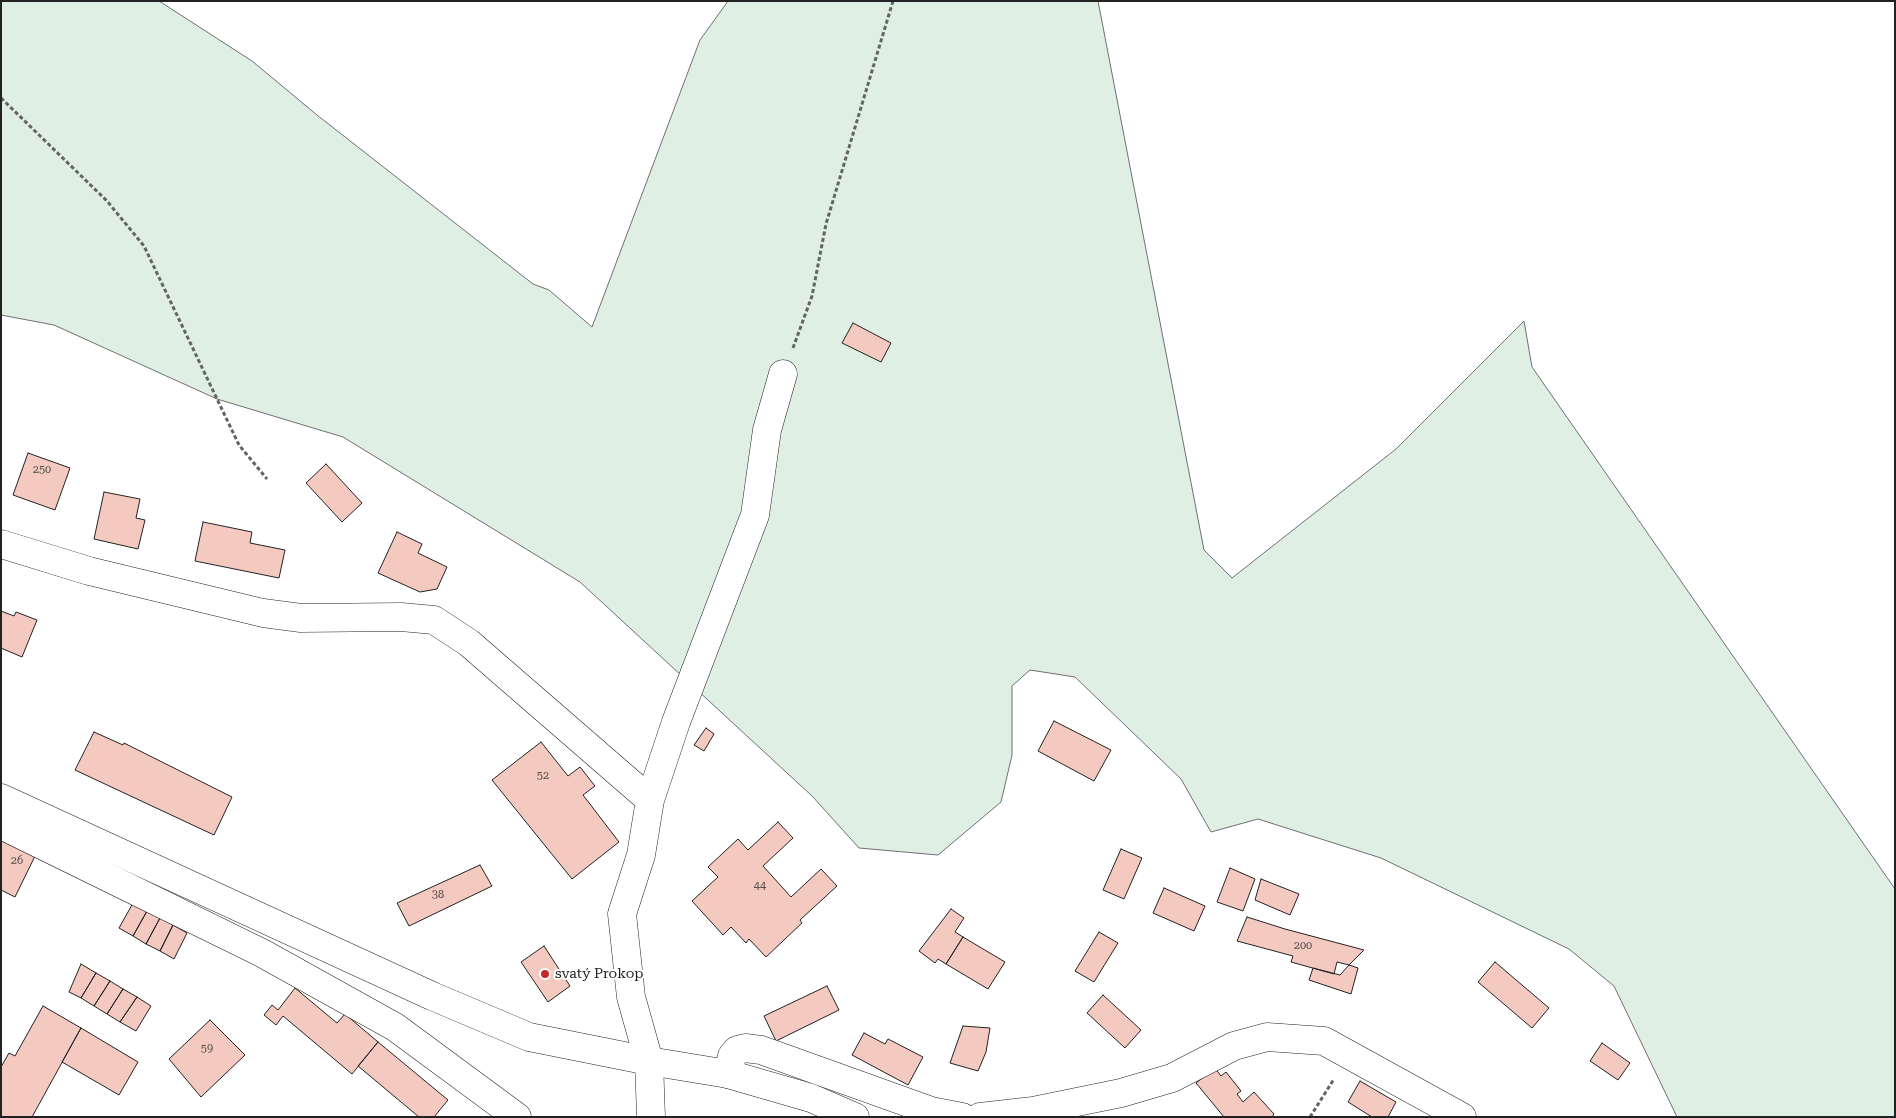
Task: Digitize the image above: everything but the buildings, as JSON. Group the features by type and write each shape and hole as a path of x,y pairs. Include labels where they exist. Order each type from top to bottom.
{"street":[{"path":"651,1117 649,1061 632,997 622,914 641,855 650,800 676,722 755,515 767,430 783,374"},
{"path":"1,544 89,571 263,613 301,618 401,617 434,620 469,643 650,800"},
{"path":"1,798 432,996 529,1037 649,1061 728,1074 811,1098 855,1117"},
{"path":"1,825 262,953 396,1027 517,1117"},
{"path":"980,1117 1033,1111 1121,1093 1172,1078 1234,1046 1267,1037 1324,1041 1350,1053 1462,1117"},
{"path":"728,1074 732,1056 738,1050 745,1048 761,1050 931,1111 962,1117"}],"path":[{"path":"783,374 812,296 826,224 893,1"},
{"path":"1,98 107,201 144,246 239,445 266,479"},
{"path":"1310,1117 1350,1053"}],"green space":[{"path":"1,1 159,1 252,61 317,115 533,284 549,290 592,327 700,40 728,1 1098,1 1204,550 1232,578 1396,449 1524,321 1532,367 1895,889 1895,1117 1677,1117 1614,986 1569,949 1381,858 1258,819 1211,832 1181,779 1075,677 1030,670 1012,686 1012,755 1001,802 938,855 859,848 812,796 580,582 343,437 217,399 54,325 1,315"}],"place":[{"name":"svatý Prokop","path":"545,974"}]}
